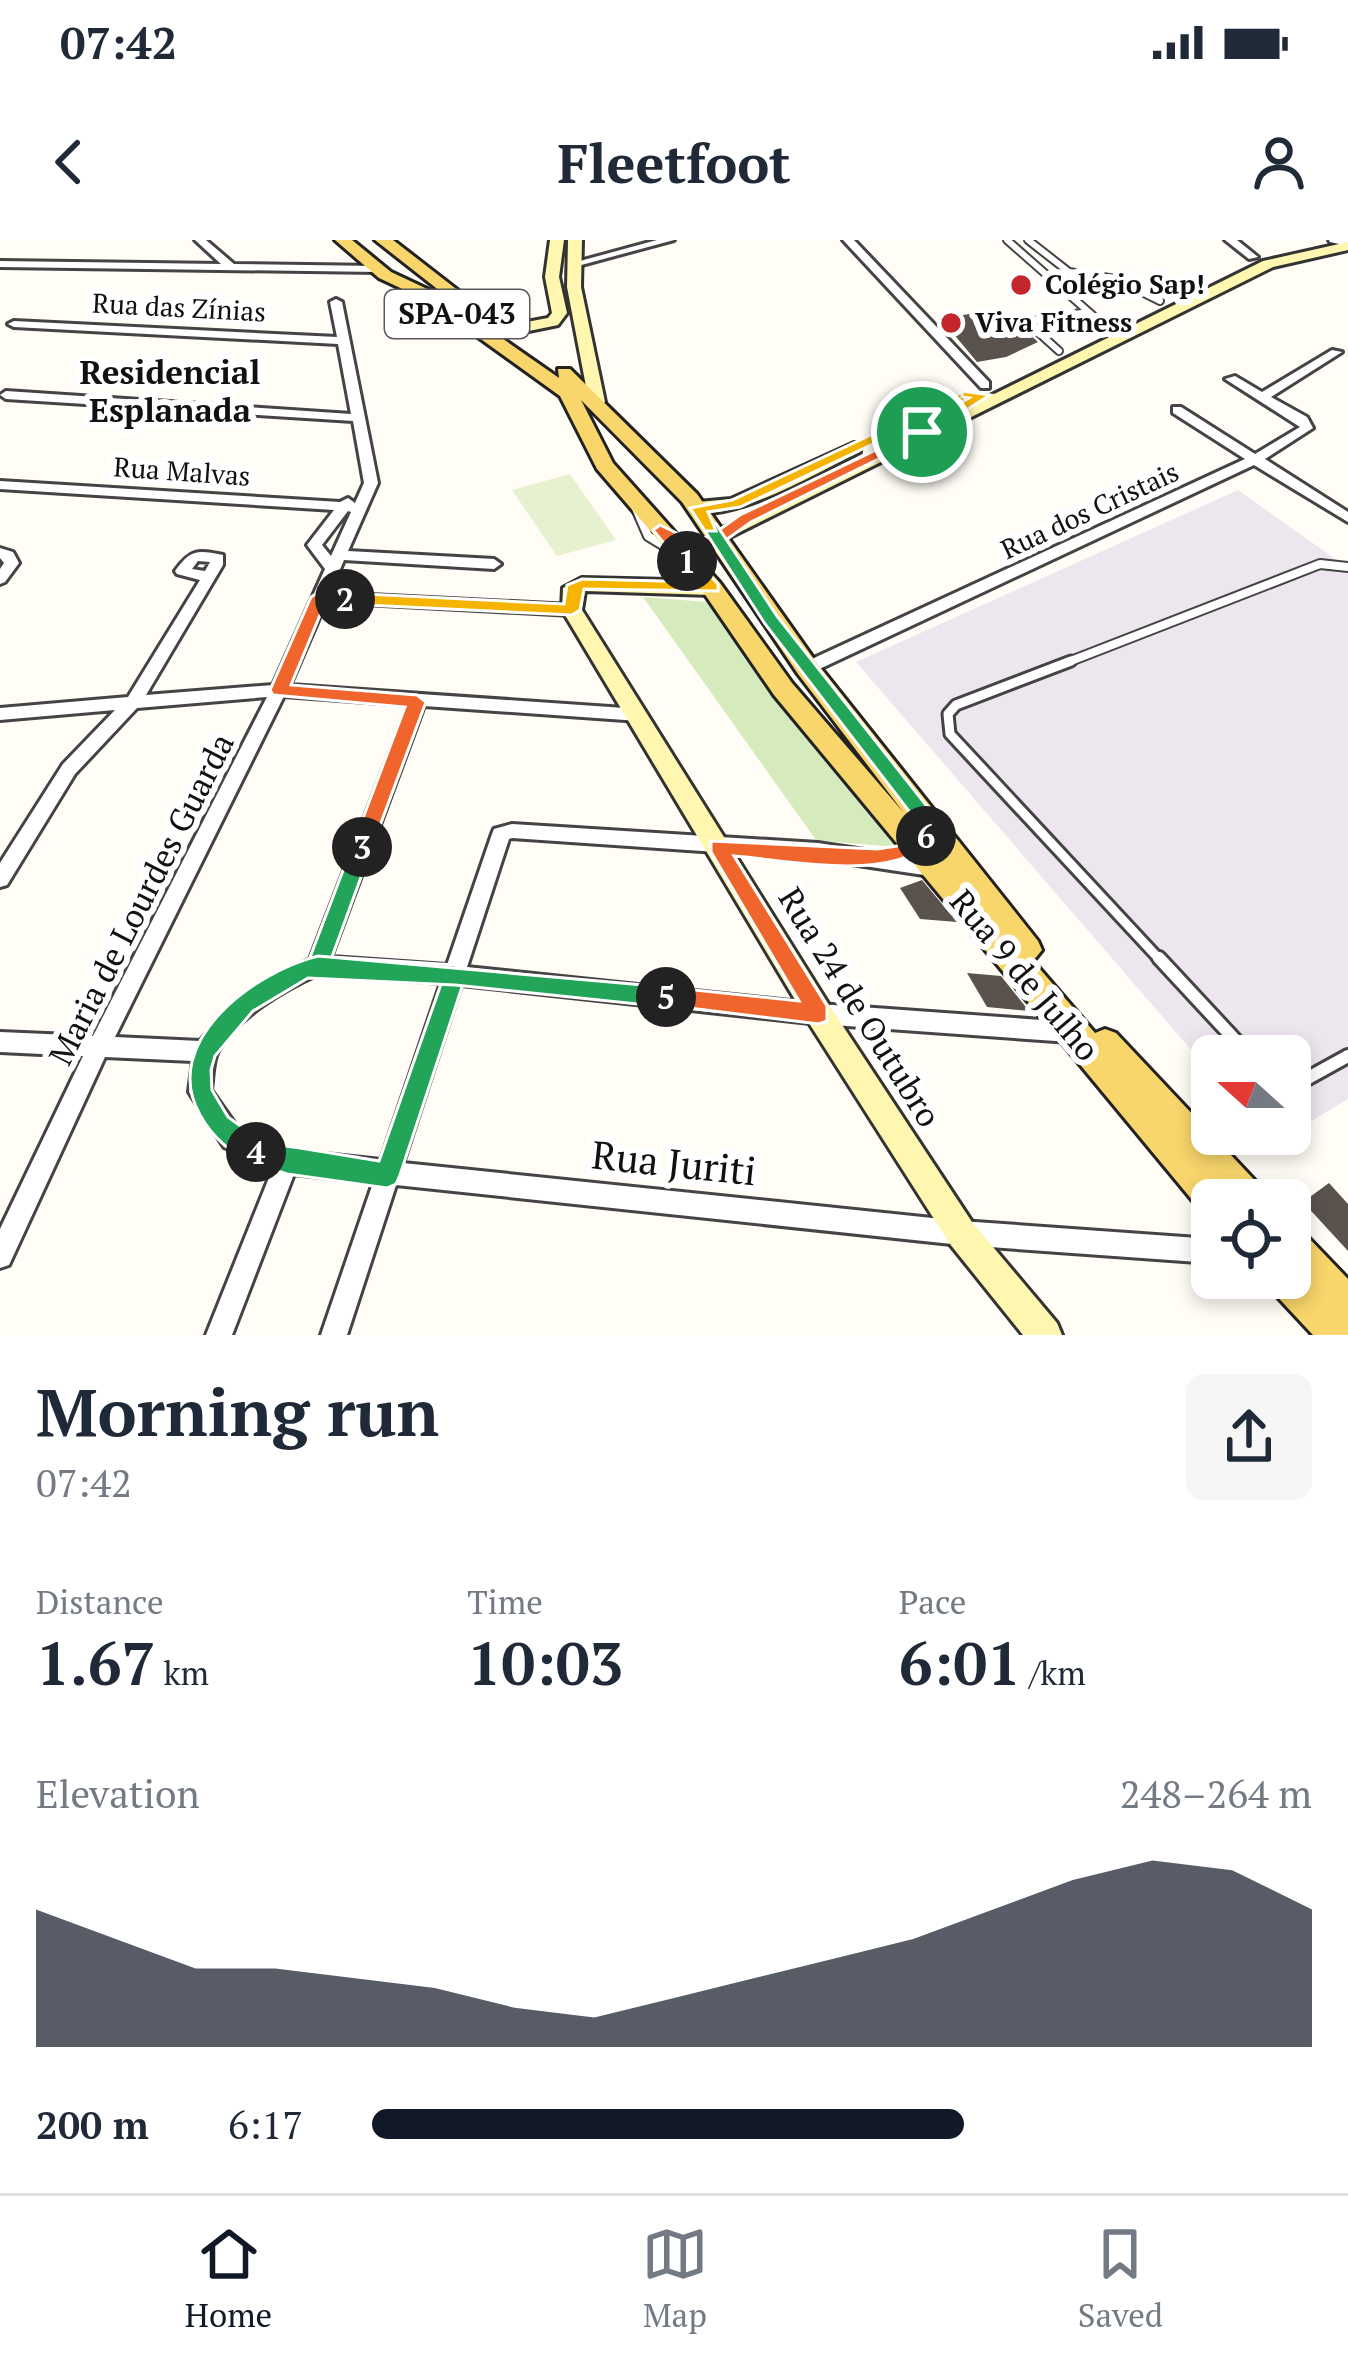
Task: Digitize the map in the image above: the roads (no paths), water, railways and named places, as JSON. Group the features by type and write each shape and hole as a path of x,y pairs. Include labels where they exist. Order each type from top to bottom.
{"main road":[{"name":"Rua 9 de Julho","path":"383,240 569,376 694,503 926,836 938,869 1198,1179"},
{"name":"Rua 9 de Julho","path":"346,242 379,269 450,309 568,393 604,465 712,587 783,689 926,836 1070,1006 1191,1124"},
{"path":"379,269 410,258"},
{"path":"568,393 581,402 604,447 623,471 645,473 656,461"},
{"path":"694,503 658,490 651,495 647,514 698,545 717,536"},
{"path":"736,619 749,626 780,661 799,671 806,668"},
{"path":"1311,1267 1348,1307"},
{"path":"1311,1279 1348,1316"},
{"path":"1305,1299 1339,1335"}],"street":[{"path":"200,240 232,268"},
{"path":"468,304 514,329 553,322 560,314 552,277 557,240"},
{"path":"575,240 574,287 598,403"},
{"path":"574,265 669,240"},
{"path":"1230,240 1253,256"},
{"path":"717,536 1035,378 1282,240"},
{"path":"1334,240 1348,245"},
{"path":"853,241 983,394 922,432"},
{"path":"302,271 340,260 346,242"},
{"path":"1169,301 1284,257 1348,245"},
{"path":"0,264 379,269"},
{"path":"336,302 371,483 342,507 314,545 335,561 494,564"},
{"path":"694,503 735,504 1107,328 1148,315"},
{"name":"Rua das Zínias","path":"14,324 343,341"},
{"path":"1035,378 1042,369 1111,336 1107,328"},
{"path":"1262,397 1336,352"},
{"name":"Rua dos Cristais","path":"806,668 1256,459 1307,428 1302,420 1231,379"},
{"path":"6,395 358,418"},
{"path":"1177,410 1348,518"},
{"name":"Maria de Lourdes Guarda","path":"0,1256 98,1048 279,690 371,483"},
{"name":"Rua Malvas","path":"0,485 361,508"},
{"path":"0,579 6,558"},
{"path":"0,879 69,770 135,700 208,577"},
{"path":"319,597 577,597 712,587"},
{"name":"Rua 24 de Outubro","path":"577,597 639,715 819,1014 961,1232 1045,1335"},
{"path":"0,713 279,690 639,715"},
{"path":"318,965 417,702"},
{"path":"334,1335 501,834 512,831 877,858 938,869"},
{"path":"877,858 902,853 926,836"},
{"path":"0,1042 205,1051 245,1004 277,982 318,965 819,1014 1070,1032"},
{"name":"Rua Juriti","path":"205,1051 200,1092 220,1126 248,1149 287,1162 961,1232 1191,1249"},
{"path":"219,1335 287,1162"}],"lane":[{"path":"1006,240 1107,328"},
{"path":"1028,240 1069,272 1116,279 1169,301"},
{"path":"1059,351 1027,322 1087,312"},
{"path":"1230,1035 950,734 948,714 956,705 1320,564 1348,567"},
{"path":"1311,1076 1348,1056"}],"place":[{"name":"Colégio Sap!","path":"1021,285"},
{"name":"Viva Fitness","path":"951,323"}],"district":[{"name":"Residencial Esplanada","path":"170,391"}]}
